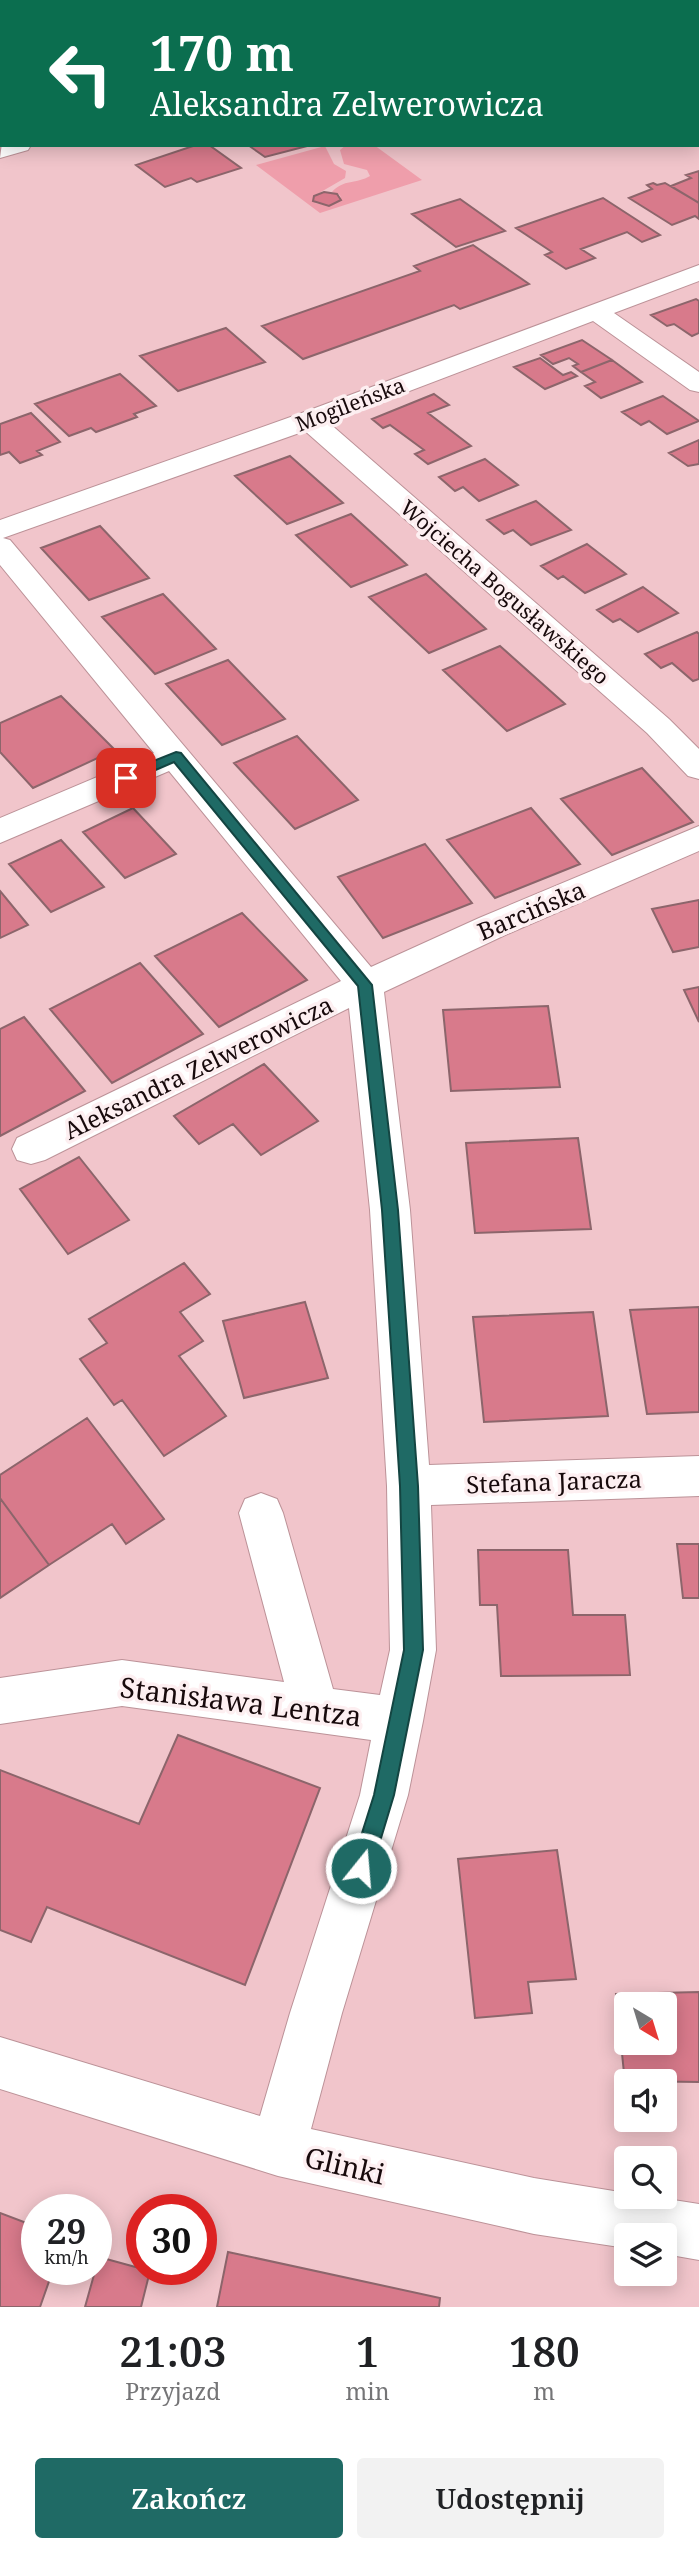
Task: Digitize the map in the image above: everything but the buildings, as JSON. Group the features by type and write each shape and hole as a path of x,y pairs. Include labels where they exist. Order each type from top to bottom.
{"street":[{"name":"Mogileńska","path":"0,530 309,420 699,272"},
{"path":"595,311 699,384"},
{"name":"Wojciecha Bogusławskiego","path":"309,420 648,717 699,768"},
{"name":"Aleksandra Zelwerowicza","path":"0,547 365,985 390,1210 409,1486 414,1650 384,1795 316,2013 278,2149"},
{"path":"0,831 176,756"},
{"name":"Barcińska","path":"365,985 491,926 699,838"},
{"name":"Aleksandra Zelwerowicza","path":"32,1149 365,985"},
{"name":"Stefana Jaracza","path":"409,1486 699,1476"},
{"path":"261,1513 315,1710"},
{"name":"Stanisława Lentza","path":"0,1702 122,1683 399,1721"},
{"name":"Glinki","path":"0,2063 278,2149 534,2206 699,2232"}],"shaded area":[{"path":"326,147 334,164 346,171 345,178 314,196 315,203 329,206 341,200 340,195 332,192 336,188 370,176 367,170 344,164 340,150 344,147 377,147 422,180 320,213 256,165"}],"route":[{"path":"126,778 176,756 365,985 390,1210 409,1486 414,1650 384,1795 361,1868"}]}
